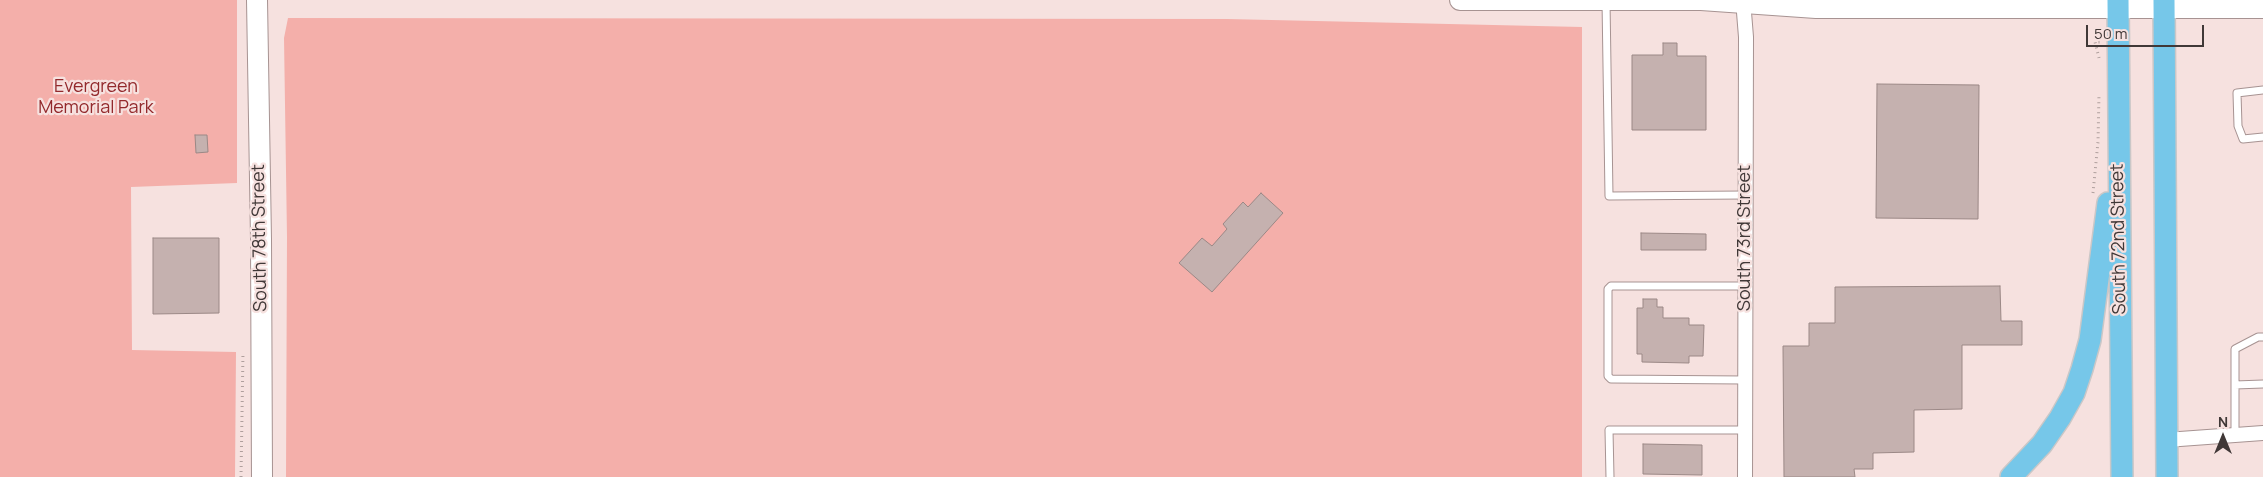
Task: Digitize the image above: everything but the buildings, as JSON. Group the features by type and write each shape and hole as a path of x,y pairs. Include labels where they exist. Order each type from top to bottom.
{"main road":[{"name":"South 78th Street","path":"257,0 262,477"},
{"path":"1460,0 1701,0 1816,8 2118,4 2263,8"},
{"name":"South 72nd Street","path":"2118,4 2122,477"},
{"path":"2164,4 2167,477"},
{"path":"2011,477 2022,468 2042,444 2060,418 2074,393 2082,369 2090,340 2118,131"}],"street":[{"name":"South 73rd Street","path":"1743,2 1746,31 1745,477"},
{"path":"2166,440 2263,433"}],"lane":[{"path":"1606,1 1609,196 1745,195"},
{"path":"2263,90 2237,93 2238,126 2243,138 2263,137"},
{"path":"1744,286 1610,286 1608,289 1608,376 1611,379 1744,380"},
{"path":"2235,435 2235,349 2258,337 2263,337"},
{"path":"2235,385 2263,384"},
{"path":"1610,477 1609,430 1744,430"}],"green space":[{"name":"Evergreen Memorial Park","path":"0,0 237,0 237,183 131,187 132,350 236,352 235,477 0,477"},
{"path":"288,18 1227,19 1582,27 1582,477 286,477 287,237 284,38"}]}
